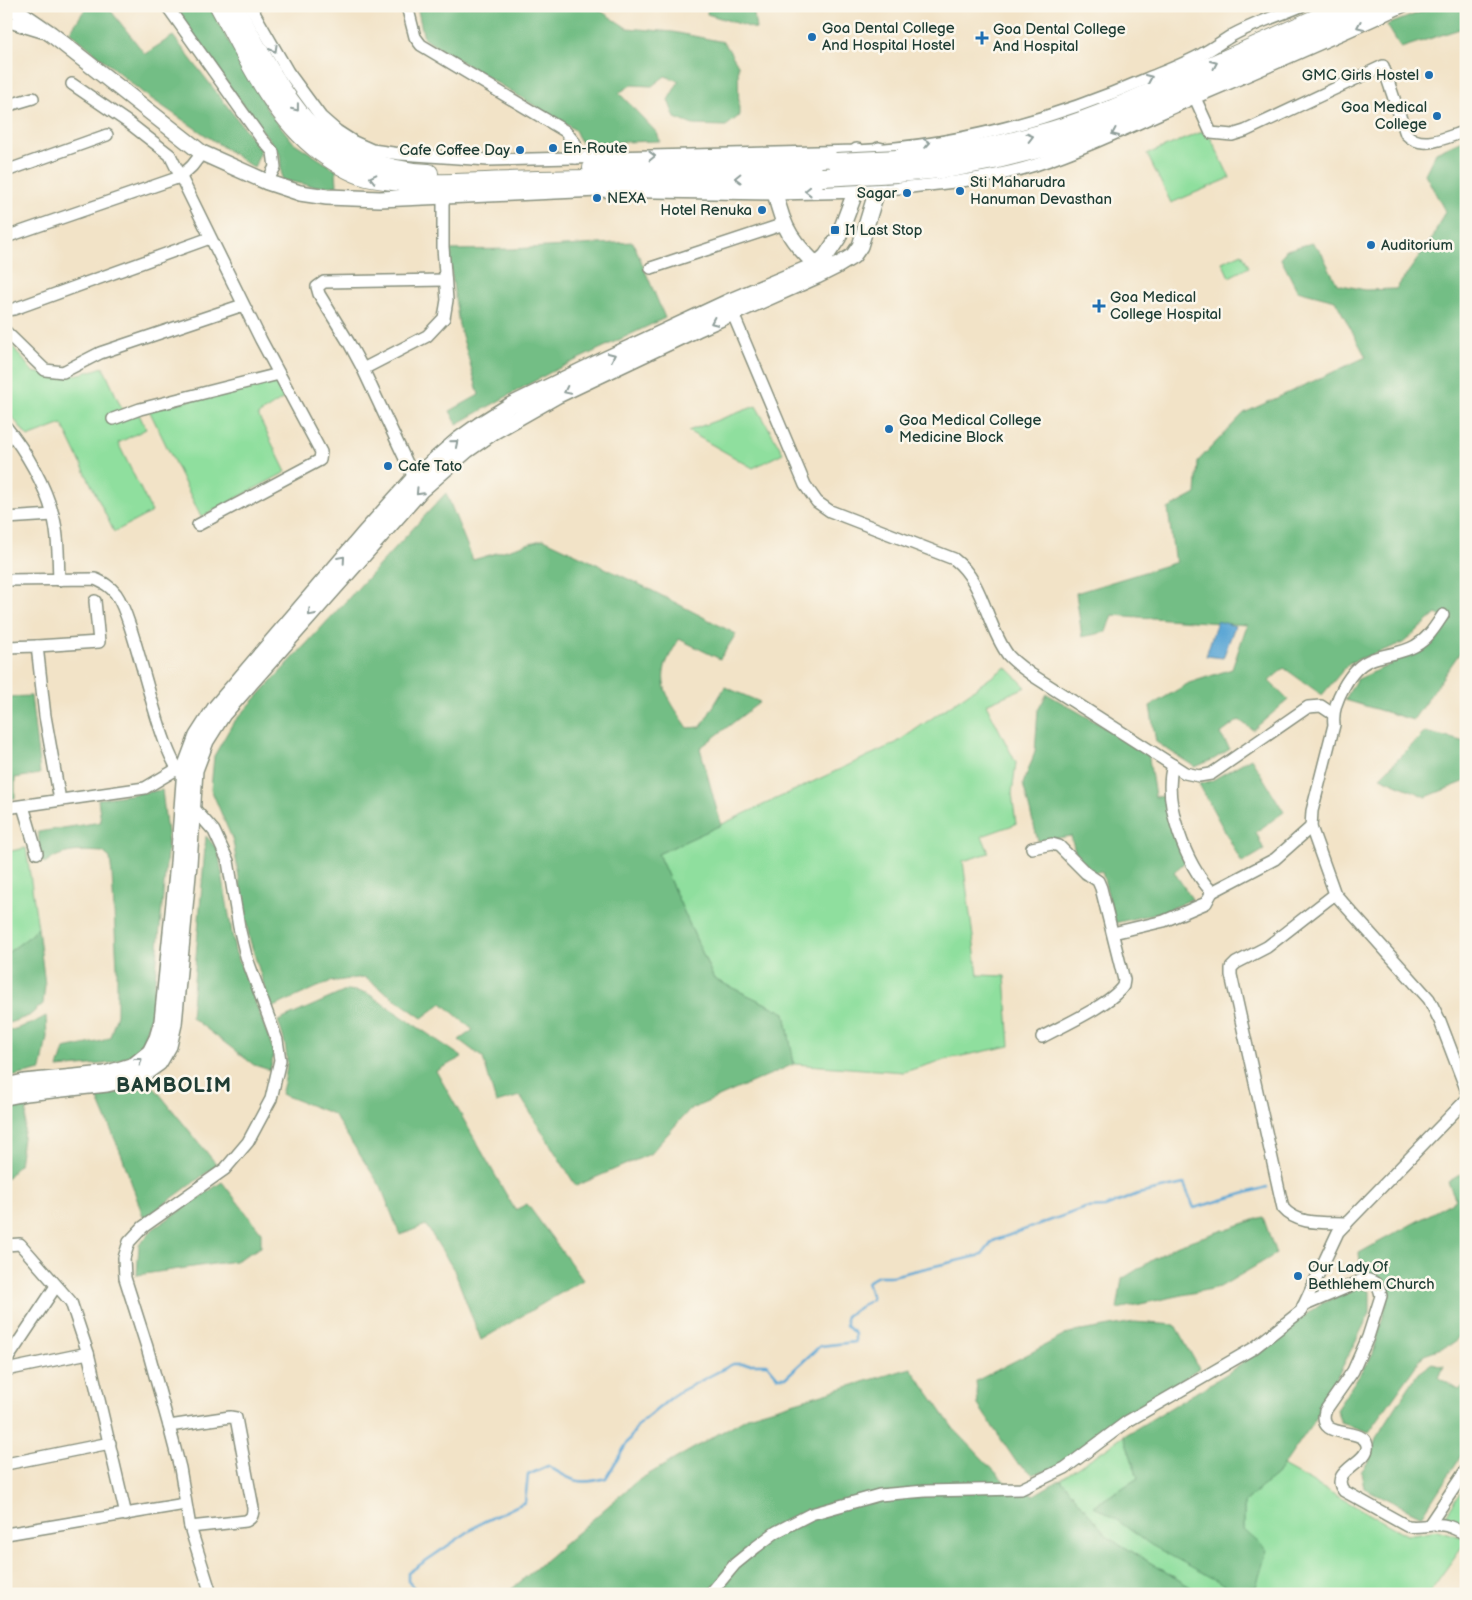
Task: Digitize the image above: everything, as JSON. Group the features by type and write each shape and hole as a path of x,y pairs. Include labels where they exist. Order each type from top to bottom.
{"highway":[{"path":"219,6 273,102 297,133 320,152 344,167 370,178 405,183 822,177 1043,148 1100,129 1144,111 1378,6"},
{"path":"234,6 283,92 306,121 330,141 355,155 382,166 416,172 448,174 614,167 836,162 898,166"},
{"path":"988,154 1091,117 1343,6"}],"main road":[{"path":"10,6 51,34 202,153 267,182 300,193 327,197 380,199 579,190 775,192 877,190"},
{"path":"6,1097 107,1084 142,1076 159,1062 169,1046 174,1024 189,864 185,768 196,736 215,708 414,478 458,440 511,405 595,364 853,256 862,242 877,190 879,150"},
{"path":"820,269 838,238 856,190 857,151"},
{"path":"775,192 784,224 798,248 820,269"},
{"path":"185,776 195,770 206,741 224,714 368,549 436,475 493,432 558,395 730,308"},
{"path":"6,1086 24,1082 105,1074 134,1065 150,1052 162,1021 178,863 187,800"}],"street":[{"path":"167,6 273,152 275,167 267,182"},
{"path":"250,6 288,72 306,98 337,131 354,142 372,150 400,154 488,160 879,150 967,137 1035,121 1074,108 1202,54 1231,36 1300,6"},
{"path":"407,6 415,37 421,45 565,131 574,143 576,158"},
{"path":"877,190 930,186 988,177 1034,165 1106,137 1310,49 1404,6"},
{"path":"6,21 51,34"},
{"path":"1195,98 1211,133 1232,135 1245,131 1383,66 1406,134 1413,141 1424,143 1466,131"},
{"path":"72,84 129,123 170,155 243,305 321,452 320,460 198,525"},
{"path":"6,106 33,98"},
{"path":"6,170 107,134"},
{"path":"6,237 180,177 202,153"},
{"path":"363,369 427,336 444,318 447,300 443,247 443,196"},
{"path":"651,268 784,224"},
{"path":"6,310 210,238"},
{"path":"414,478 363,369 318,294 318,288 324,282 445,280"},
{"path":"6,332 45,370 63,372 100,353 243,305"},
{"path":"730,308 805,485 817,502 830,511 954,559 964,566 976,586 1009,656 1032,675 1185,773 1199,776 1211,774 1308,707 1321,706 1332,714"},
{"path":"113,419 140,409 279,374"},
{"path":"8,430 40,479 53,515 58,548 59,580"},
{"path":"6,518 53,515"},
{"path":"6,580 95,579 107,584 117,595 128,623 164,739 185,776 145,788 6,808"},
{"path":"6,647 99,642 95,601"},
{"path":"1443,615 1427,638 1414,647 1392,655 1369,660 1354,672 1345,685 1332,714 1334,724 1312,811 1311,827 1334,894 1429,1000 1440,1020 1466,1089"},
{"path":"38,646 45,716 60,800"},
{"path":"1174,765 1171,774 1172,802 1179,834 1190,862 1204,885 1212,892"},
{"path":"187,800 214,831 228,861 246,956 277,1040 280,1060 271,1099 248,1142 225,1169 143,1226 129,1242 124,1258 125,1278 169,1426 180,1468 190,1526 211,1594"},
{"path":"23,806 37,853"},
{"path":"1113,933 1164,921 1206,903 1212,892 1275,859 1311,827"},
{"path":"1032,848 1052,844 1059,846 1086,873 1098,881 1102,888 1124,980 1121,989 1095,1008 1042,1037"},
{"path":"1334,894 1267,947 1236,963 1231,968 1231,975 1283,1208 1289,1215 1298,1220 1347,1223"},
{"path":"710,1594 735,1564 756,1547 776,1532 811,1514 879,1495 926,1491 1022,1489 1065,1468 1128,1421 1254,1348 1301,1311 1338,1232 1466,1100"},
{"path":"6,1245 20,1244 71,1302 88,1353 126,1515"},
{"path":"1303,1306 1364,1279 1374,1280 1379,1287 1381,1296 1354,1371 1325,1411 1324,1422 1332,1430 1362,1437 1368,1446 1365,1454 1340,1479 1340,1484 1344,1491 1407,1526 1417,1528 1446,1526 1466,1534"},
{"path":"6,1361 56,1286"},
{"path":"6,1370 88,1353"},
{"path":"169,1426 230,1417 236,1418 253,1508 251,1519 246,1522 190,1526"},
{"path":"6,1464 110,1443"},
{"path":"1429,1526 1466,1470"},
{"path":"6,1534 185,1504"}],"green space":[{"path":"87,6 107,6 145,54 173,36 261,150 254,168 143,93 70,32"},
{"path":"175,6 209,6 267,109 293,142 336,170 337,186 313,186 282,180 280,154 193,37"},
{"path":"417,6 593,6 627,28 673,32 724,42 738,65 739,116 726,126 693,125 675,118 668,100 679,81 665,76 652,86 631,85 619,93 657,133 660,141 581,143 575,130 424,39"},
{"path":"708,6 753,6 756,29 707,14"},
{"path":"1437,6 1466,6 1466,27 1401,48 1387,25"},
{"path":"1207,130 1230,178 1171,203 1147,154"},
{"path":"1466,138 1466,637 1461,651 1413,720 1345,700 1356,680 1389,665 1449,621 1436,614 1403,643 1349,663 1322,695 1284,668 1269,681 1288,700 1253,730 1239,720 1220,734 1230,749 1214,759 1195,767 1156,742 1150,706 1189,683 1232,669 1247,625 1112,615 1106,632 1082,637 1076,593 1177,562 1174,557 1168,509 1196,494 1198,461 1244,413 1366,357 1335,300 1297,290 1281,259 1286,250 1312,243 1320,250 1337,284 1365,290 1396,289 1432,239 1445,211 1425,174 1436,152"},
{"path":"633,242 665,318 551,372 457,424 450,411 479,395 459,325 448,250 513,249"},
{"path":"1242,253 1249,267 1229,277 1222,262"},
{"path":"6,338 33,372 69,376 103,367 123,411 136,408 146,429 118,443 152,512 114,532 62,424 28,437 6,409"},
{"path":"277,380 284,398 258,415 286,472 201,517 149,410"},
{"path":"756,406 783,453 753,468 688,431"},
{"path":"446,493 473,560 544,539 645,587 736,634 720,659 679,639 669,657 664,673 666,690 673,706 688,728 701,727 725,687 760,702 700,748 721,825 658,854 714,979 785,1013 794,1064 689,1110 650,1154 576,1186 520,1096 496,1103 483,1058 459,1040 473,1030 442,1003 422,1018 364,977 329,982 271,1008 249,937 233,841 211,789 214,756 233,723"},
{"path":"1006,667 1026,687 986,704 1016,763 1012,793 1016,824 982,836 989,853 963,861 978,975 1005,976 1010,1046 947,1059 904,1072 794,1064 785,1013 714,979 658,854 896,743"},
{"path":"1047,694 1148,752 1155,797 1167,796 1187,860 1174,872 1192,899 1165,911 1115,923 1102,871 1081,875 1071,836 1038,841 1023,784 1035,752 1038,710"},
{"path":"31,696 40,774 15,778 15,798 6,799 6,697"},
{"path":"1425,732 1466,742 1466,781 1426,797 1380,777"},
{"path":"1251,758 1284,812 1256,832 1264,850 1242,863 1199,784 1211,781"},
{"path":"162,790 168,842 152,1012 143,1041 132,1055 111,1063 58,1068 64,1049 102,1041 110,1037 117,1014 117,967 112,874 110,858 103,852 66,853 52,858 46,863 41,861 38,832 101,822 98,799"},
{"path":"206,836 218,850 235,951 274,1053 270,1070 254,1065 191,1017"},
{"path":"26,848 38,928 6,954 6,852"},
{"path":"38,928 45,985 43,1004 29,1016 6,1024 6,954"},
{"path":"348,990 367,993 462,1057 436,1071 515,1210 527,1204 583,1280 481,1340 454,1270 426,1225 400,1235 381,1187 333,1114 281,1094 286,1074 287,1057 278,1021"},
{"path":"46,1016 47,1037 41,1070 6,1078 6,1032 33,1023"},
{"path":"153,1086 217,1165 144,1219 122,1156 97,1097"},
{"path":"28,1104 19,1165 6,1179 6,1109"},
{"path":"1466,1171 1466,1327 1453,1344 1424,1354 1369,1432 1341,1423 1336,1410 1373,1354 1389,1293 1382,1281 1361,1271 1359,1253 1456,1200 1448,1182"},
{"path":"222,1182 261,1232 261,1247 235,1261 137,1275 139,1245 153,1229"},
{"path":"1263,1217 1276,1254 1220,1287 1117,1309 1122,1279 1175,1246"},
{"path":"1359,1288 1370,1291 1370,1313 1315,1420 1279,1472 1244,1503 1244,1530 1267,1550 1256,1587 1232,1589 1151,1545 1094,1506 1138,1478 1124,1436 1228,1373 1320,1304"},
{"path":"1134,1322 1175,1325 1199,1368 1053,1469 1033,1474 1017,1463 978,1405 976,1381 1069,1333"},
{"path":"1432,1363 1444,1366 1439,1378 1459,1390 1466,1383 1466,1448 1422,1516 1364,1488 1361,1472 1370,1459 1376,1438 1418,1373"},
{"path":"911,1368 953,1428 1006,1483 1034,1495 1061,1479 1108,1537 1202,1594 506,1594 637,1481 751,1415"},
{"path":"1124,1436 1138,1478 1094,1506 1111,1516 1244,1530 1244,1503 1279,1472 1283,1466 1407,1535 1437,1530 1466,1538 1466,1541 1428,1594 1202,1594 1108,1537 1061,1479"},
{"path":"1466,1484 1466,1525 1445,1516"}],"water":[{"path":"1217,621 1235,626 1223,658 1206,656"}],"waterway":[{"path":"419,1594 408,1581 408,1573 481,1523 525,1502 528,1475 548,1466 575,1480 588,1481 606,1478 638,1425 677,1393 733,1364 767,1364 778,1377 786,1377 820,1346 855,1342 855,1334 846,1325 846,1316 872,1299 867,1282 878,1276 892,1276 982,1255 993,1241 1085,1208 1105,1207 1138,1194 1184,1184 1194,1208 1267,1187"}],"place":[{"name":"Goa Dental College And Hospital Hostel","path":"812,37"},
{"name":"Goa Dental College And Hospital","path":"982,38"},
{"name":"GMC Girls Hostel","path":"1429,75"},
{"name":"Goa Medical College","path":"1437,116"},
{"name":"En-Route","path":"553,148"},
{"name":"Cafe Coffee Day","path":"520,150"},
{"name":"Sti Maharudra Hanuman Devasthan","path":"960,191"},
{"name":"Sagar","path":"907,193"},
{"name":"NEXA","path":"597,198"},
{"name":"Hotel Renuka","path":"762,210"},
{"name":"I1 Last Stop","path":"835,230"},
{"name":"Auditorium","path":"1371,245"},
{"name":"Goa Medical College Hospital","path":"1099,306"},
{"name":"Goa Medical College Medicine Block","path":"889,429"},
{"name":"Cafe Tato","path":"388,466"},
{"name":"Our Lady Of Bethlehem Church","path":"1298,1276"}],"district":[{"name":"BAMBOLIM","path":"174,1086"}]}
